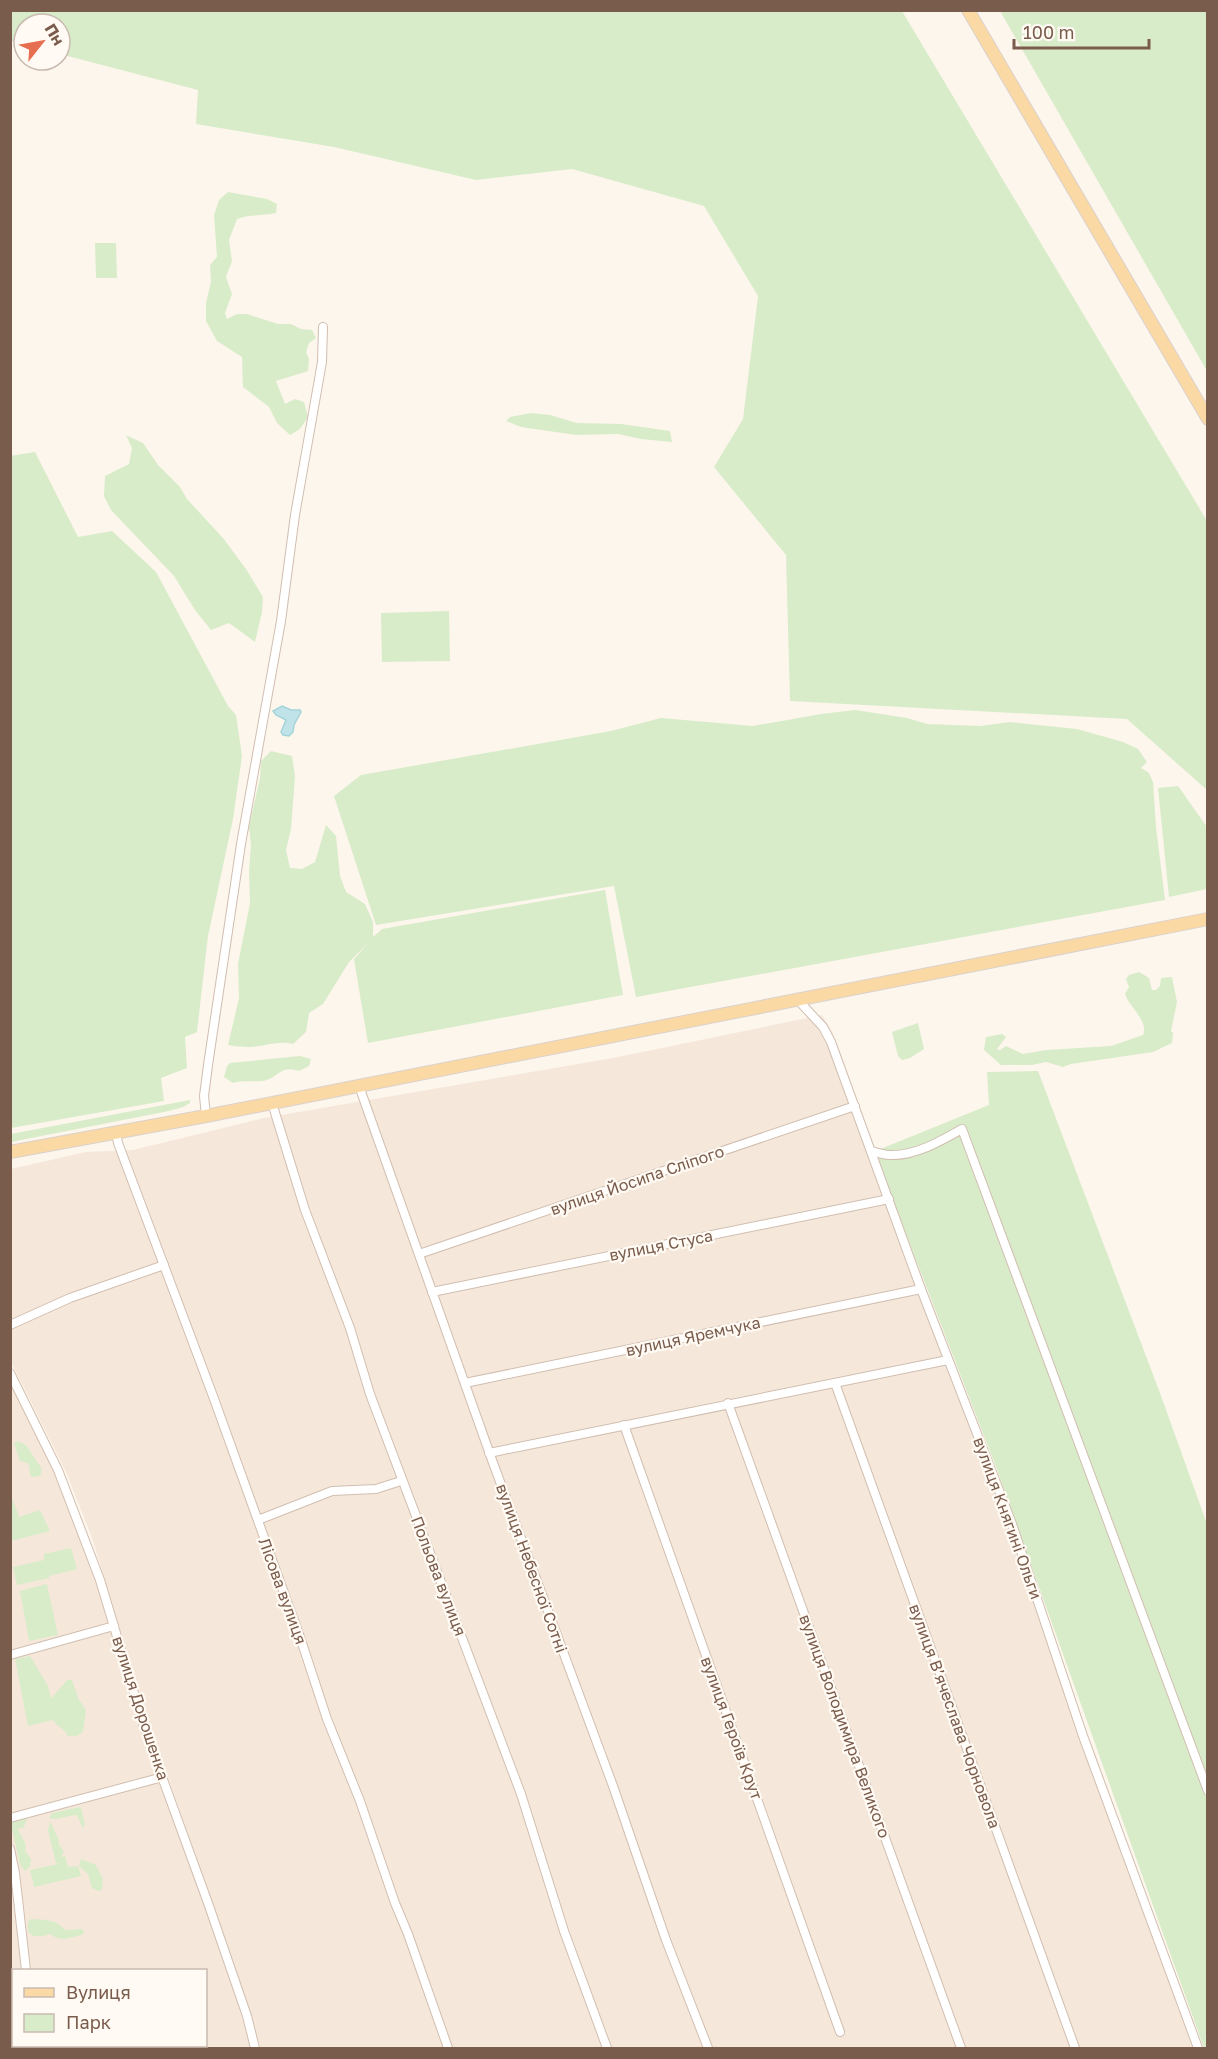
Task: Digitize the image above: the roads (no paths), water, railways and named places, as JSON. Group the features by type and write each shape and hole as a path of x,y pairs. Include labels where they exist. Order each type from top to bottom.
{"main road":[{"path":"968,10 1208,420"},
{"path":"10,1152 206,1116 1208,919"}],"street":[{"path":"206,1116 204,1096 208,1065 241,844 281,621 295,515 320,374 323,327"},
{"name":"вулиця Княгині Ольги","path":"797,999 823,1027 831,1042 921,1289 1012,1524 1083,1736 1198,2049"},
{"name":"вулиця Небесної Сотні","path":"359,1086 489,1453 613,1786 666,1940 708,2049"},
{"name":"Польова вулиця","path":"272,1103 305,1210 350,1328 370,1394 521,1794 564,1931 607,2049"},
{"name":"вулиця Йосипа Сліпого","path":"419,1254 855,1106"},
{"path":"872,1151 890,1155 911,1152 937,1143 962,1130 1208,1791"},
{"name":"Лісова вулиця","path":"116,1133 448,2049"},
{"name":"вулиця Стуса","path":"432,1292 889,1199"},
{"path":"10,1325 70,1298 164,1265"},
{"name":"вулиця Яремчука","path":"465,1383 921,1289"},
{"path":"489,1453 948,1360"},
{"name":"вулиця Дорошенка","path":"10,1373 58,1470 100,1580 127,1675 247,2016 255,2049"},
{"name":"вулиця Вʼячеслава Чорновола","path":"835,1383 1075,2049"},
{"name":"вулиця Володимира Великого","path":"728,1403 962,2049"},
{"name":"вулиця Героїв Крут","path":"624,1425 840,2032"},
{"path":"258,1520 332,1491 376,1489 401,1481"},
{"path":"10,1655 114,1626"},
{"path":"10,1818 163,1777"},
{"path":"10,1850 15,1873 26,1969"}],"water":[{"path":"282,706 301,712 289,736 281,732 286,720 273,711"}]}
